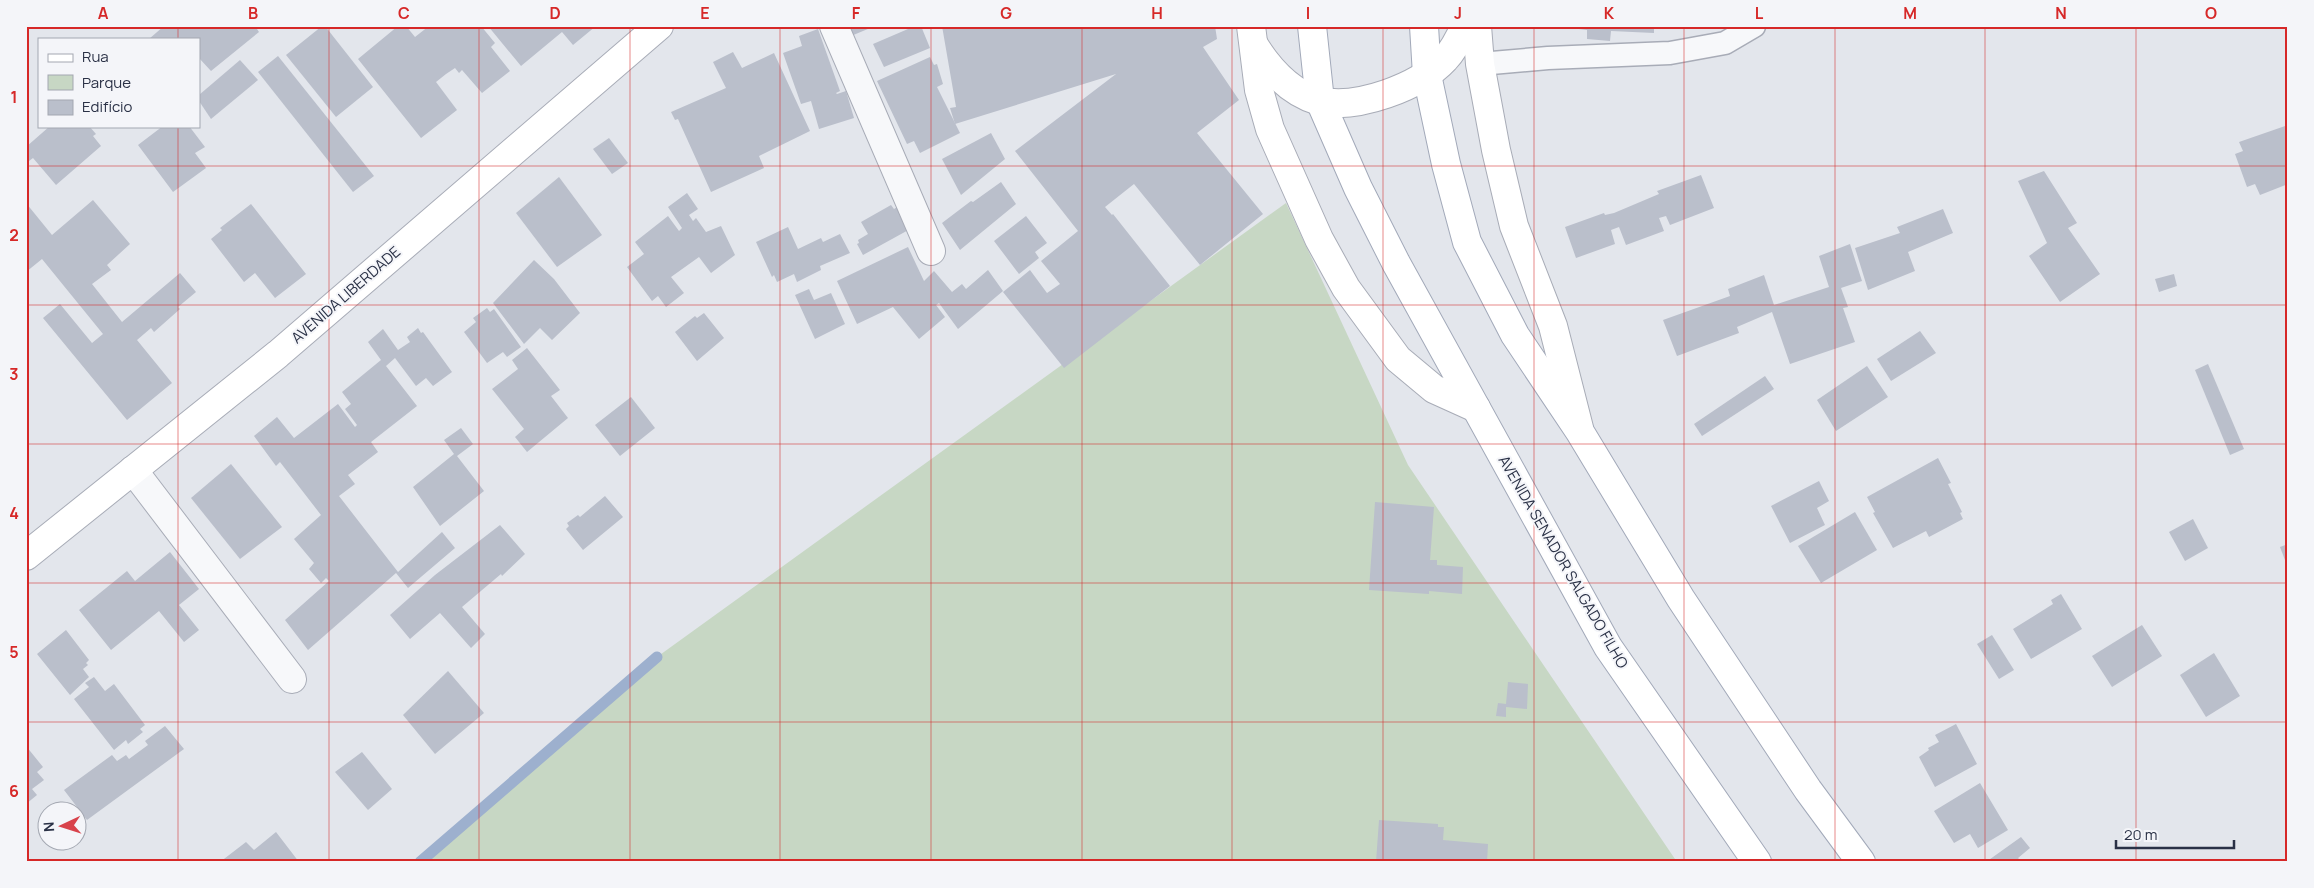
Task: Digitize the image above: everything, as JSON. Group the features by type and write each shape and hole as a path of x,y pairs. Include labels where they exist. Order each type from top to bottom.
{"main road":[{"name":"AVENIDA LIBERDADE","path":"26,556 278,354 659,26"},
{"name":"AVENIDA SENADOR SALGADO FILHO","path":"1312,26 1320,101 1362,197 1396,263 1608,647 1758,862"},
{"path":"1424,26 1428,75 1446,164 1467,242 1515,335 1580,432 1681,599 1808,790 1861,862"},
{"path":"1251,34 1264,62 1286,83 1300,93 1320,101 1370,99 1397,90 1428,75 1446,58 1465,26"},
{"path":"1476,26 1480,64 1496,150 1514,226 1553,326 1580,432"},
{"path":"1251,34 1259,90 1270,129 1319,239 1346,288 1398,359 1434,389 1476,408"}],"street":[{"path":"834,26 931,251"},
{"path":"134,470 292,680"}],"lane":[{"path":"1480,64 1548,58 1670,53 1725,43 1754,26"}],"green space":[{"path":"1286,203 1408,465 1677,862 420,862 657,657"}],"building":[{"path":"164,26 255,26 259,32 211,71 200,59 200,38 150,38"},
{"path":"322,26 325,26 373,87 336,117 286,55"},
{"path":"398,26 406,26 415,37 429,26 481,26 495,43 491,47 510,71 482,93 462,70 459,73 455,68 446,74 436,82 457,110 421,138 358,59"},
{"path":"488,26 596,26 573,45 562,32 521,66"},
{"path":"847,26 875,26 851,36"},
{"path":"915,26 921,26 930,48 884,67 873,44"},
{"path":"942,26 1215,26 1217,39 1203,47 1239,100 1197,133 1263,214 1200,265 1134,184 1105,207 1113,214 1170,286 1064,368 1003,292 1030,270 1047,293 1060,284 1041,261 1078,231 1015,151 1116,74 955,124 950,108 956,107"},
{"path":"1554,26 1654,26 1654,33 1611,31 1610,41 1587,39 1587,30"},
{"path":"818,29 840,91 836,93 846,91 854,118 819,129 811,101 801,104 783,53 802,46 799,36"},
{"path":"733,52 742,68 774,53 810,131 759,156 764,168 711,192 678,119 675,120 671,112 726,88 713,62"},
{"path":"278,56 374,176 353,192 258,72"},
{"path":"930,57 934,65 937,64 943,84 937,87 960,133 920,153 914,141 907,144 877,81"},
{"path":"240,60 258,80 211,119 200,102 200,94"},
{"path":"2288,125 2288,184 2260,195 2255,184 2247,187 2235,154 2243,151 2239,142"},
{"path":"48,128 91,128 96,134 93,136 101,146 56,185 33,158 29,161 26,158 26,147"},
{"path":"160,128 191,128 205,147 195,153 206,168 173,192 138,145"},
{"path":"991,133 1005,159 961,195 942,159"},
{"path":"609,138 628,163 612,174 593,149"},
{"path":"2044,171 2077,223 2068,228 2100,274 2060,302 2029,256 2047,243 2018,181"},
{"path":"1701,175 1714,208 1670,225 1666,216 1659,218 1664,231 1626,245 1619,227 1611,230 1615,244 1576,258 1565,227 1604,213 1605,215 1614,213 1659,194 1657,191"},
{"path":"559,177 602,235 557,267 516,213"},
{"path":"1001,182 1016,204 960,250 942,223 971,201 973,202"},
{"path":"687,193 698,209 689,215 693,221 696,218 706,232 721,226 735,255 711,273 699,257 671,277 684,293 666,307 658,296 652,301 627,267 644,254 635,242 668,216 679,231 682,228 668,207"},
{"path":"93,200 130,244 107,265 111,270 92,284 122,322 180,273 196,292 178,307 180,309 154,332 151,328 137,340 172,383 127,420 43,318 60,304 92,343 103,334 42,259 26,272 26,203 52,235"},
{"path":"251,204 306,274 275,298 255,273 244,282 211,239 222,230 220,228"},
{"path":"891,205 894,209 899,206 912,228 863,255 857,244 859,243 858,240 868,234 861,222"},
{"path":"1943,209 1953,233 1908,252 1915,271 1868,290 1855,248 1900,233 1897,227"},
{"path":"1026,216 1047,243 1035,252 1039,258 1019,274 994,241"},
{"path":"788,227 798,249 821,238 823,242 840,234 850,253 820,266 821,270 797,282 794,274 777,282 774,275 772,277 756,242"},
{"path":"1850,244 1862,281 1841,288 1848,307 1843,308 1855,342 1790,364 1772,312 1737,327 1739,333 1677,356 1663,320 1730,296 1728,289 1764,275 1774,305 1829,287 1819,256"},
{"path":"908,247 924,281 934,271 952,292 962,284 966,289 988,270 1003,291 958,329 939,303 936,305 945,317 919,339 893,307 857,324 837,281"},
{"path":"534,260 554,279 580,313 552,340 540,328 524,344 493,303"},
{"path":"2174,274 2177,286 2159,292 2155,279"},
{"path":"809,289 814,300 831,293 845,324 815,339 795,295"},
{"path":"487,308 490,312 494,309 521,347 507,357 503,352 487,363 464,332 476,322 473,318"},
{"path":"704,313 724,338 697,361 675,332 695,316 697,318"},
{"path":"418,328 421,333 423,332 452,372 433,386 426,378 416,386 395,358 386,366 417,406 371,442 378,452 348,475 355,484 339,496 398,572 442,532 455,548 408,588 396,573 308,650 285,620 329,581 326,578 321,583 309,569 314,563 294,539 321,515 280,462 276,466 254,436 277,417 294,438 338,404 355,427 357,425 345,409 351,404 342,392 381,360 368,342 383,329 398,350 410,342 407,337"},
{"path":"1920,331 1936,353 1891,381 1877,359"},
{"path":"527,348 560,390 551,396 568,418 527,452 515,437 524,429 492,389 518,369 512,360"},
{"path":"2208,364 2244,449 2230,455 2195,370"},
{"path":"1867,366 1888,397 1836,431 1817,400"},
{"path":"1765,376 1774,389 1702,436 1694,424"},
{"path":"631,397 655,428 620,456 595,425"},
{"path":"461,428 473,444 457,456 484,491 440,526 413,487 454,454 444,440"},
{"path":"1938,458 1951,483 1948,484 1962,512 1960,513 1963,519 1929,537 1926,531 1893,548 1873,513 1875,512 1867,497"},
{"path":"231,464 282,527 240,559 191,498"},
{"path":"1819,481 1829,501 1817,508 1825,525 1790,543 1771,506"},
{"path":"605,496 623,517 583,550 566,529 569,526 567,523 578,515 580,517"},
{"path":"1375,502 1434,507 1430,560 1437,560 1437,565 1463,567 1462,594 1429,591 1429,594 1369,590"},
{"path":"1855,512 1877,550 1821,583 1798,546"},
{"path":"2193,519 2208,548 2185,561 2169,532"},
{"path":"500,525 525,554 502,576 501,574 462,607 485,634 471,648 440,613 410,639 390,615 435,575"},
{"path":"2288,544 2288,568 2280,547"},
{"path":"170,552 199,589 179,605 199,630 184,642 159,611 111,650 79,610 127,571 135,581"},
{"path":"2061,594 2082,629 2031,659 2013,629 2053,604 2051,600"},
{"path":"2142,625 2162,656 2112,687 2092,656"},
{"path":"66,630 89,660 86,663 88,665 83,669 89,677 70,695 37,654"},
{"path":"1992,635 2014,670 1999,679 1977,644"},
{"path":"2214,653 2240,696 2206,717 2180,675"},
{"path":"448,671 484,713 435,754 403,715"},
{"path":"94,677 105,691 114,684 145,725 140,729 143,732 128,744 126,740 114,750 74,699 89,687 85,683"},
{"path":"1508,682 1528,684 1527,709 1506,707 1506,717 1496,716 1498,703 1506,704"},
{"path":"1956,724 1977,764 1935,787 1919,757 1929,750 1928,748 1939,742 1935,735"},
{"path":"165,726 184,749 88,819 88,800 72,800 64,790 112,755 117,761 126,755 129,759 148,745 145,741"},
{"path":"26,746 43,767 37,772 44,780 32,789 37,795 26,804"},
{"path":"362,752 392,789 368,810 335,772"},
{"path":"1980,783 2008,830 1978,848 1970,834 1954,843 1934,811"},
{"path":"1379,820 1438,824 1438,827 1444,827 1443,840 1488,844 1487,862 1376,862"},
{"path":"276,832 299,862 220,862 246,842 254,850"},
{"path":"2021,837 2030,848 2018,858 2022,862 1986,862"}],"waterway":[{"path":"420,862 657,657"}]}
